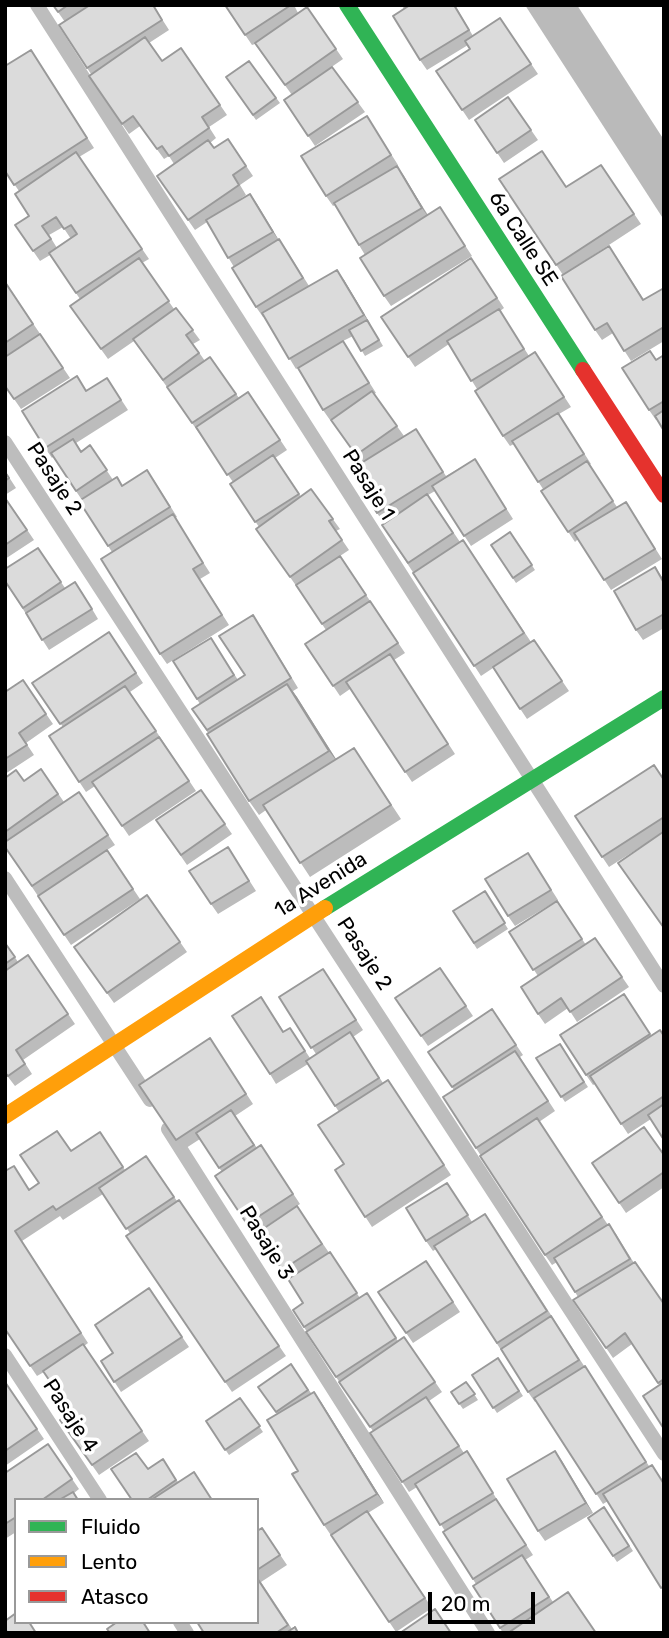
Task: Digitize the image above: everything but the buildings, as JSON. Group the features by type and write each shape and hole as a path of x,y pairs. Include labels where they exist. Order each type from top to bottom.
{"street":[{"name":"6a Calle SE","path":"347,5 664,495"},
{"name":"1a Avenida","path":"5,1116 313,915 664,698"}],"lane":[{"name":"Pasaje 1","path":"37,5 664,986"},
{"name":"Pasaje 2","path":"5,442 664,1454"},
{"name":"Pasaje 3","path":"5,878 114,1043 488,1633"},
{"name":"Pasaje 4","path":"5,1355 99,1498"}],"shaded area":[{"path":"525,5 577,5 664,140 664,220"}],"traffic: fast":[{"path":"347,5 583,370"},
{"path":"325,908 664,698"}],"traffic: slow":[{"path":"5,1116 325,908"}],"traffic: jam":[{"path":"583,370 664,495"}]}
